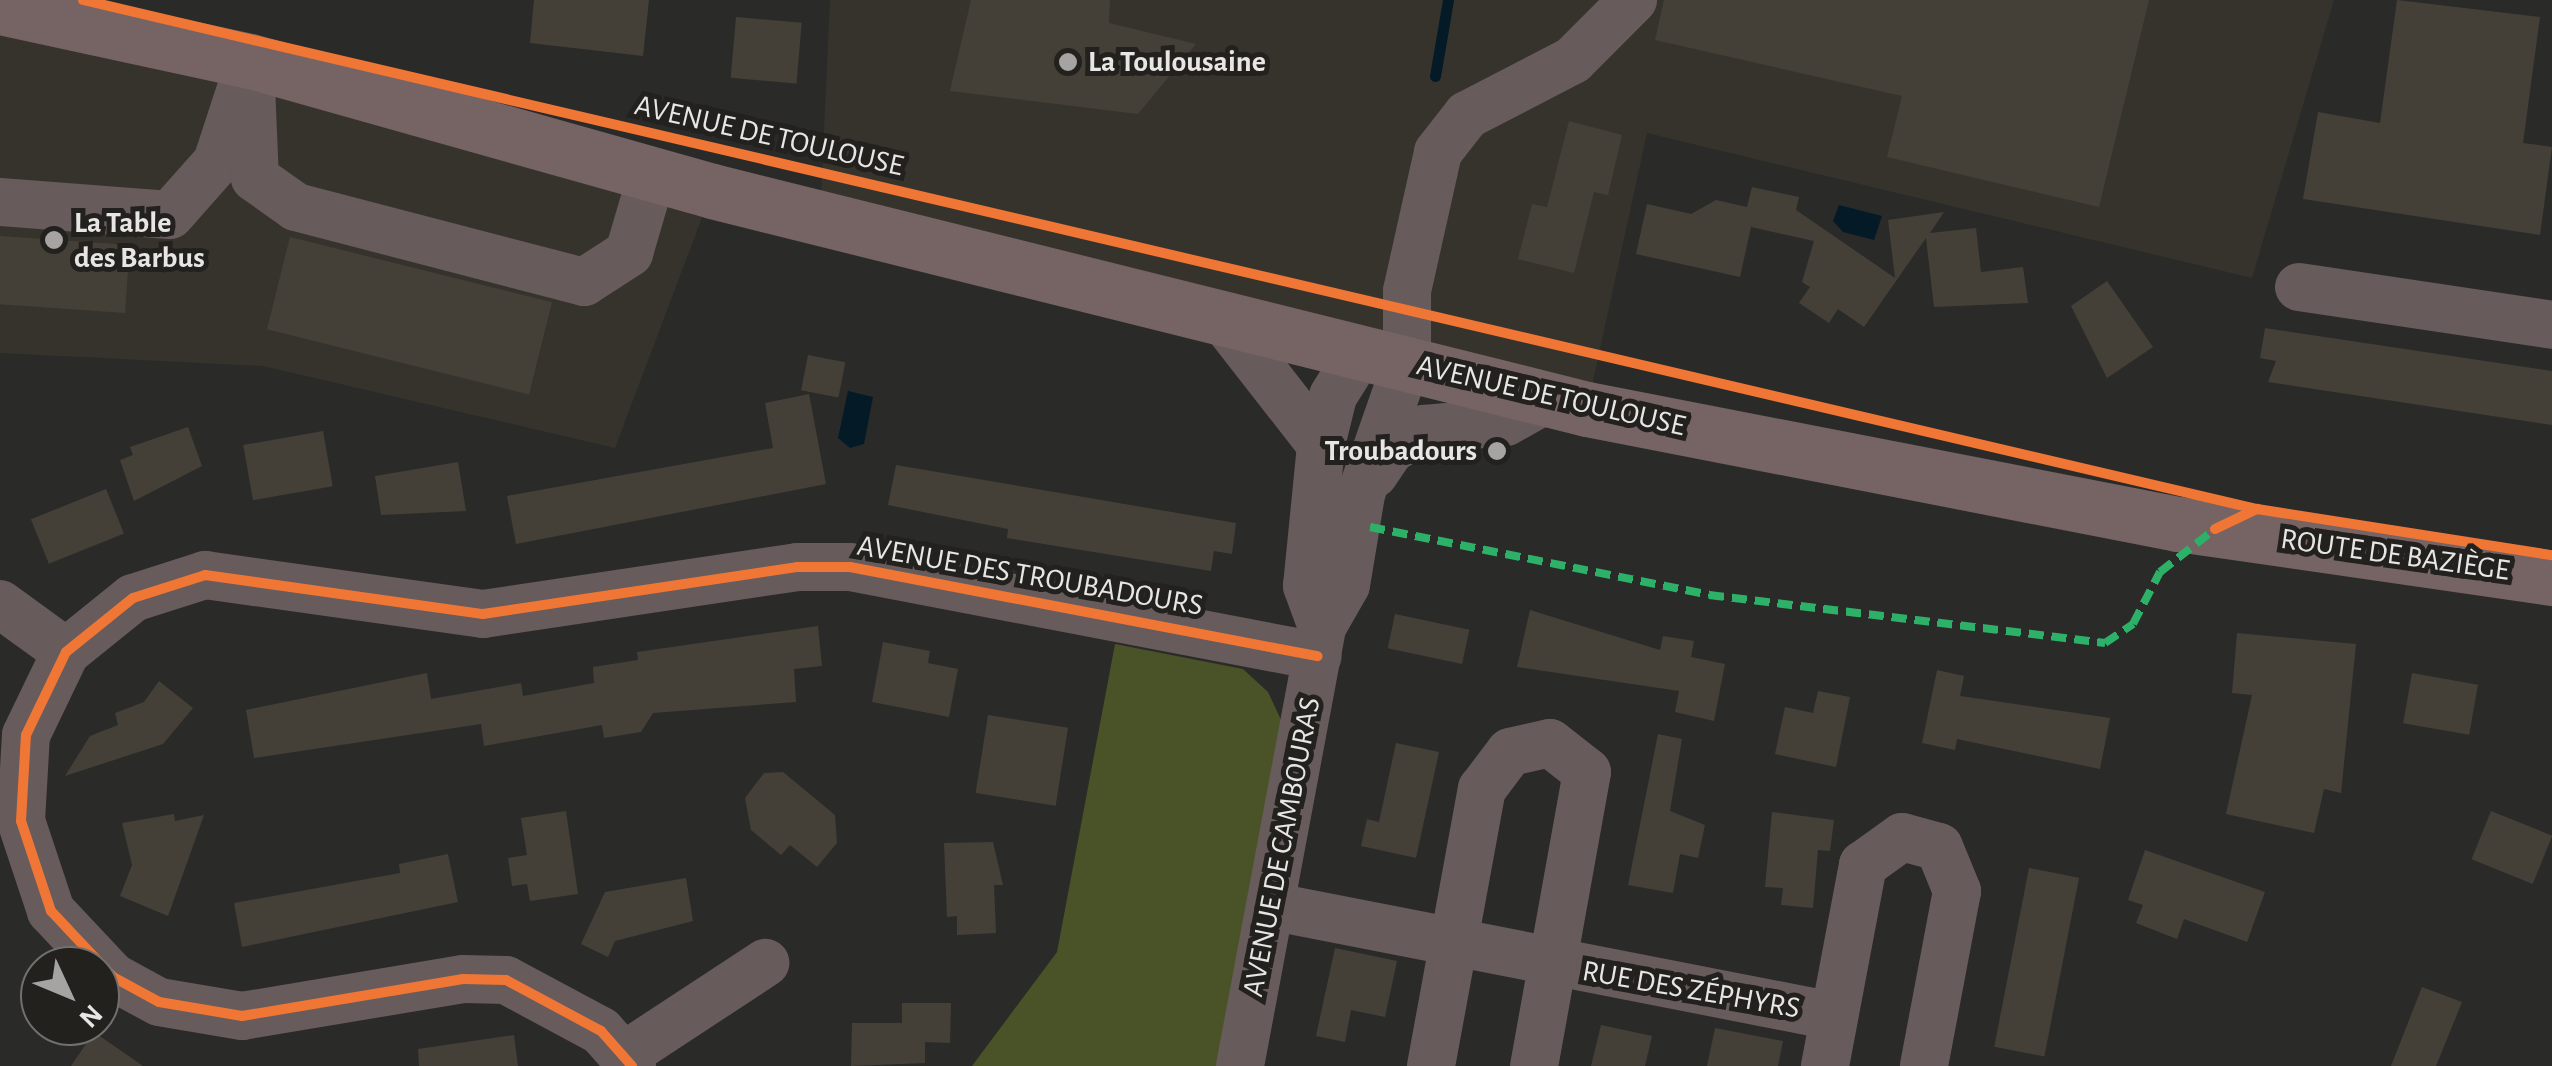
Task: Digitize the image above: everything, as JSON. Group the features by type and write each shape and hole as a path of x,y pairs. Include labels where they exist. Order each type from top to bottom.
{"main road":[{"name":"AVENUE DE TOULOUSE","path":"0,7 250,60 652,175 1225,322 1384,356 1547,399 2178,524"},
{"name":"ROUTE DE BAZIÈGE","path":"2178,524 2552,578"}],"street":[{"path":"1320,642 1346,585 1384,356 1407,291 1438,152 1466,116 1573,60 1633,0"},
{"path":"250,60 255,178 296,206 584,282 629,253 652,175"},
{"path":"0,202 170,215 216,162 250,60"},
{"path":"2299,287 2552,325"},
{"path":"1225,322 1321,445"},
{"path":"1320,642 1307,586 1321,445 1333,396 1384,356"},
{"path":"1361,494 1390,450 1424,430 1506,422 1547,399"},
{"name":"AVENUE DES TROUBADOURS","path":"628,1060 567,1008 506,980 463,979 242,1016 159,1002 113,977 51,911 21,821 26,735 66,652 133,598 205,575 483,614 815,567 1320,642"},
{"path":"0,604 66,652"},
{"name":"AVENUE DE CAMBOURAS","path":"1240,1066 1320,642"},
{"name":"RUE DES ZÉPHYRS","path":"1432,1066 1452,936 1482,789 1510,752 1550,743 1587,772 1534,1066"},
{"name":"RUE DES ZÉPHYRS","path":"1825,1066 1862,865 1878,847 1924,837 1952,862 1958,890 1924,1066"},
{"name":"RUE DES ZÉPHYRS","path":"1270,906 1452,936 1550,964 1832,1016"},
{"path":"628,1060 765,963"}],"shaded area":[{"path":"0,0 712,191 615,448 263,366 0,353"},
{"path":"830,0 2334,0 2252,278 1647,133 1587,409 820,217"}],"green space":[{"path":"1115,644 1243,669 1268,692 1288,735 1221,1066 972,1066 1057,952"}],"water":[{"path":"1839,205 1882,216 1874,240 1843,232 1833,221"},
{"path":"848,391 873,397 864,444 850,448 838,438"}],"building":[{"path":"534,0 649,0 643,56 530,43"},
{"name":"La Toulousaine","path":"971,0 1110,0 1109,23 1196,44 1138,114 950,91"},
{"path":"1664,0 2149,0 2099,207 1887,157 1902,96 1655,40"},
{"path":"2397,0 2540,17 2523,143 2552,147 2540,235 2303,199 2318,112 2380,123"},
{"path":"736,17 802,23 796,84 731,78"},
{"path":"1569,121 1622,135 1608,195 1594,192 1574,273 1518,259 1532,204 1547,207"},
{"path":"1752,187 1799,197 1796,210 1895,278 1888,220 1944,212 1930,233 1976,228 1981,272 2023,267 2028,303 1934,307 1926,238 1864,327 1838,309 1829,323 1799,303 1810,287 1802,282 1814,241 1751,227 1740,277 1636,254 1647,204 1691,214 1716,200 1747,207"},
{"path":"0,236 130,245 125,313 0,304"},
{"path":"290,237 552,302 529,394 267,329"},
{"path":"2107,281 2153,347 2107,378 2071,306"},
{"path":"2265,328 2552,371 2552,425 2268,382 2276,361 2260,358"},
{"path":"808,355 845,362 838,398 801,390"},
{"path":"809,394 826,484 516,544 507,496 773,448 765,403"},
{"path":"188,427 202,466 134,501 120,460 133,455 130,447"},
{"path":"323,431 333,486 253,500 243,445"},
{"path":"458,462 466,511 381,515 375,476"},
{"path":"896,465 1236,523 1232,554 1214,551 1211,571 1007,538 1008,529 888,505"},
{"path":"106,489 124,534 49,564 31,519"},
{"path":"1530,610 1660,650 1663,636 1694,641 1691,657 1725,664 1714,721 1675,712 1679,691 1517,667"},
{"path":"1395,614 1469,630 1462,664 1388,648"},
{"path":"818,626 822,666 794,669 796,702 653,713 641,732 604,738 602,725 484,746 481,724 254,758 246,710 427,673 431,699 521,683 523,696 594,683 593,667 638,660 637,652"},
{"path":"2237,633 2356,644 2341,793 2324,789 2314,833 2226,814 2252,695 2232,693"},
{"path":"883,642 930,651 928,663 958,669 949,717 872,702"},
{"path":"1937,670 1964,676 1960,696 2110,718 2100,769 1957,739 1955,750 1922,743"},
{"path":"2412,673 2478,685 2469,735 2403,723"},
{"path":"159,681 193,708 163,744 65,776 90,736 118,725 115,713 144,702"},
{"path":"1818,691 1850,697 1836,767 1775,754 1785,707 1813,713"},
{"path":"988,715 1068,728 1056,806 976,793"},
{"path":"1658,734 1682,739 1670,811 1705,825 1698,858 1680,854 1673,893 1628,885"},
{"path":"1396,743 1439,752 1416,858 1361,846 1367,819 1379,822"},
{"path":"783,772 835,815 837,843 817,867 790,845 781,855 751,830 745,798 764,773"},
{"path":"566,811 578,894 530,901 527,884 512,886 508,858 527,855 521,818"},
{"path":"2491,811 2552,836 2533,884 2472,859"},
{"path":"1772,812 1834,820 1830,851 1818,850 1813,908 1781,905 1783,888 1765,887"},
{"path":"174,814 175,821 204,815 168,916 120,896 132,865 122,823"},
{"path":"993,842 1003,885 994,885 996,933 957,935 957,916 947,917 944,843"},
{"path":"2145,850 2265,892 2247,942 2184,919 2177,939 2136,923 2143,905 2128,900"},
{"path":"448,854 458,902 242,947 234,903 400,873 399,864"},
{"path":"2029,868 2079,878 2044,1056 1994,1047"},
{"path":"686,878 693,921 615,941 608,957 581,944 605,892"},
{"path":"1335,948 1397,961 1385,1017 1351,1010 1345,1042 1316,1036"},
{"path":"2422,987 2462,1002 2436,1066 2391,1066"},
{"path":"902,1003 951,1003 950,1043 925,1042 925,1063 851,1066 852,1023 902,1023"},
{"path":"1601,1025 1652,1036 1645,1066 1591,1066"},
{"path":"1715,1028 1783,1041 1778,1066 1707,1066"},
{"path":"514,1035 518,1066 419,1066 418,1049"},
{"path":"85,1046 114,1046 143,1066 71,1066"}],"waterway":[{"path":"1435,76 1448,0"}],"marked path":[{"path":"1370,527 1709,595 2105,643 2133,624 2160,572 2215,529"}],"cycle path":[{"path":"83,0 2257,509"},
{"path":"2215,529 2257,509 2552,555"},
{"path":"632,1066 601,1031 506,980 463,979 242,1016 159,1002 113,977 51,911 21,821 26,735 66,652 133,598 205,575 483,614 797,567 850,567 1318,656"}],"place":[{"name":"La Toulousaine","path":"1068,62"},
{"name":"La Table des Barbus","path":"54,240"},
{"name":"Troubadours","path":"1497,451"}]}
